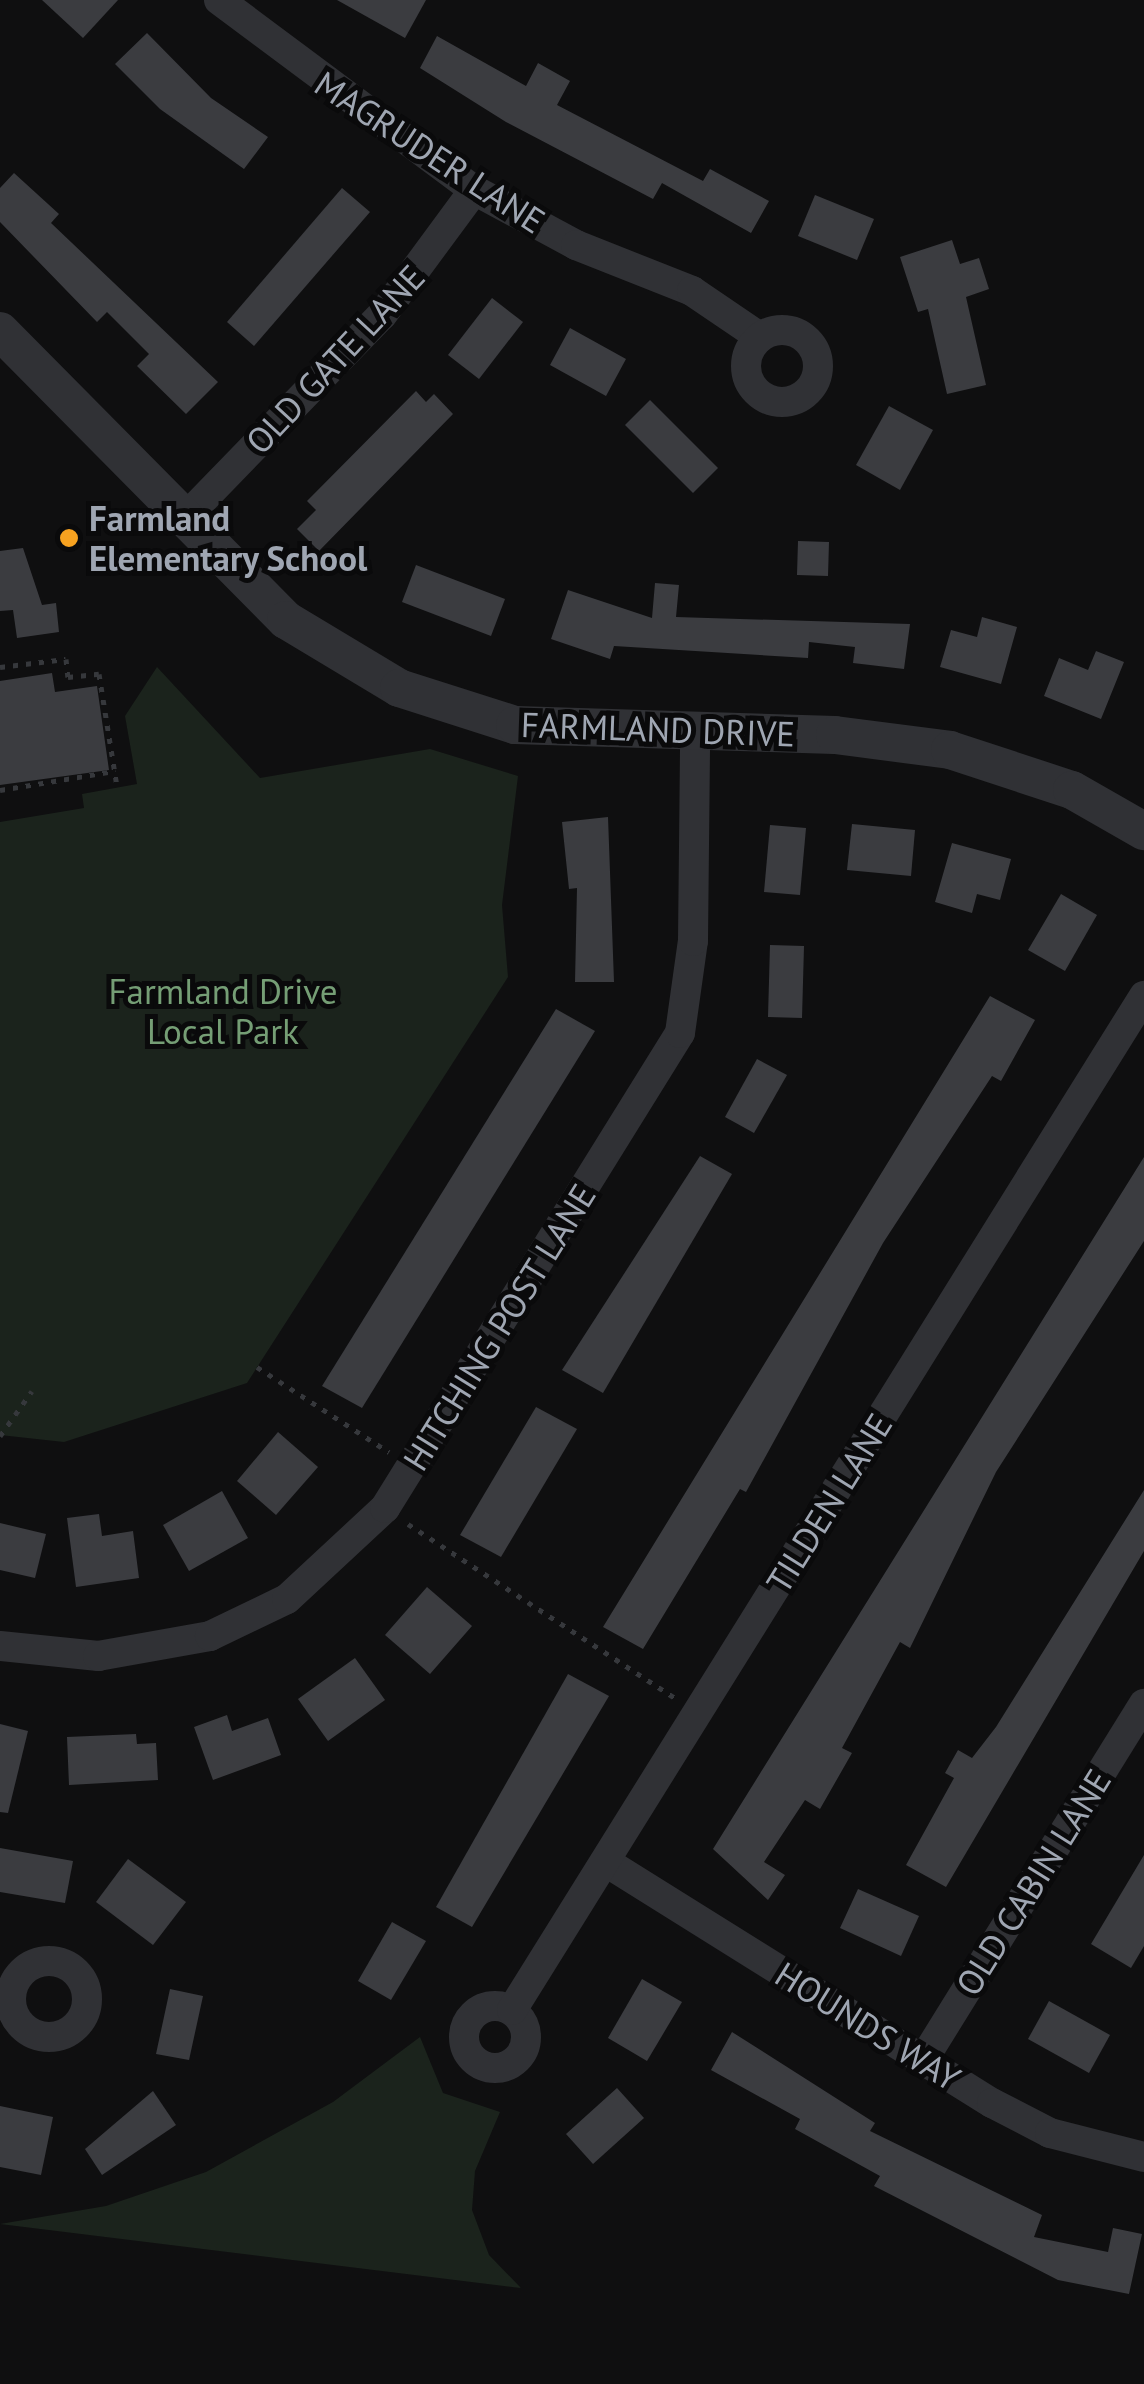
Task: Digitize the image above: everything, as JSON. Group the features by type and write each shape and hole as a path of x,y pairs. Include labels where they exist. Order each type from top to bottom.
{"street":[{"name":"MAGRUDER LANE","path":"219,0 474,190 576,245 692,291 760,337"},
{"name":"OLD GATE LANE","path":"185,518 382,316 474,190"},
{"name":"FARMLAND DRIVE","path":"0,331 286,620 434,703 515,725 836,736 950,750 1072,790 1144,831"},
{"name":"HITCHING POST LANE","path":"0,1646 131,1655 210,1636 287,1599 385,1508 680,1032 693,941 695,733"},
{"name":"TILDEN LANE","path":"512,2010 1144,996"},
{"name":"OLD CABIN LANE","path":"923,2060 1144,1704"},
{"name":"HOUNDS WAY","path":"606,1862 923,2060 1050,2132 1144,2158"}],"path":[{"path":"0,667 66,659 68,677 100,674 118,787"},
{"path":"0,790 115,771"},
{"path":"257,1367 411,1466"},
{"path":"0,1436 32,1391"},
{"path":"385,1508 698,1713"}],"green space":[{"name":"Farmland Drive Local Park","path":"157,667 260,778 430,749 518,776 502,905 508,977 247,1383 64,1442 0,1435 0,822 84,808 82,794 137,784 125,716"},
{"path":"420,2037 443,2093 500,2112 475,2171 472,2210 489,2255 521,2288 0,2224 106,2206 206,2172 333,2102"}],"building":[{"path":"42,0 118,0 83,38"},
{"path":"337,0 426,0 405,38"},
{"path":"147,33 211,98 268,137 244,169 160,109 115,64"},
{"path":"437,36 526,86 538,63 570,81 557,105 703,181 710,169 769,201 751,233 662,183 653,199 506,122 420,68"},
{"path":"14,173 59,214 51,223 218,382 186,414 137,366 149,354 107,312 97,322 0,222 0,188"},
{"path":"342,188 370,212 254,346 227,322"},
{"path":"815,195 874,219 857,260 798,236"},
{"path":"952,240 960,264 979,258 989,289 966,297 986,385 947,394 928,309 918,312 900,257"},
{"path":"492,298 523,322 479,379 448,355"},
{"path":"570,328 626,359 606,396 550,365"},
{"path":"416,391 426,402 434,394 453,414 319,551 297,529 316,510 307,501"},
{"path":"650,400 718,468 693,493 625,425"},
{"path":"889,406 933,430 900,490 856,465"},
{"path":"798,541 829,542 828,576 797,575"},
{"path":"23,548 42,605 56,603 59,632 17,638 13,610 0,611 0,551"},
{"path":"416,565 505,599 491,636 402,602"},
{"path":"655,583 679,585 676,617 910,624 904,669 853,663 855,647 809,642 808,658 614,646 610,659 551,639 568,590 652,618"},
{"path":"982,617 1017,627 1001,684 940,667 951,630 977,637"},
{"path":"1096,651 1124,662 1101,719 1044,696 1059,658 1088,670"},
{"name":"Farmland Elementary School","path":"52,673 55,692 97,686 109,770 0,785 0,681"},
{"path":"608,817 614,982 575,982 577,888 569,889 562,822"},
{"path":"852,824 915,830 911,876 847,870"},
{"path":"770,825 806,828 800,895 764,892"},
{"path":"952,843 1011,859 1000,900 977,894 972,913 935,902"},
{"path":"1061,894 1097,915 1065,971 1028,950"},
{"path":"770,945 804,946 802,1018 768,1017"},
{"path":"990,996 1035,1020 1001,1081 992,1076 883,1243 746,1492 740,1489 643,1649 603,1627"},
{"path":"556,1009 595,1031 362,1408 322,1386"},
{"path":"757,1059 787,1075 754,1133 725,1117"},
{"path":"700,1156 732,1174 603,1393 562,1370"},
{"path":"1144,1157 1144,1241 996,1472 910,1648 900,1642 842,1748 852,1753 820,1809 805,1800 764,1862 785,1875 768,1900 713,1849"},
{"path":"536,1407 577,1429 501,1557 460,1535"},
{"path":"278,1432 318,1467 276,1515 237,1481"},
{"path":"1144,1490 1144,1551 946,1887 906,1865 954,1778 945,1773 958,1750 972,1758 996,1727"},
{"path":"222,1491 248,1538 189,1571 163,1525"},
{"path":"99,1514 102,1536 133,1531 139,1578 76,1587 67,1518"},
{"path":"0,1523 46,1534 35,1578 0,1570"},
{"path":"427,1587 472,1626 430,1674 385,1635"},
{"path":"355,1658 385,1700 328,1741 298,1699"},
{"path":"568,1674 609,1696 472,1927 436,1907"},
{"path":"227,1715 232,1731 268,1718 281,1755 213,1780 194,1727"},
{"path":"0,1724 28,1731 8,1813 0,1812"},
{"path":"136,1734 137,1744 156,1743 158,1780 69,1785 67,1737"},
{"path":"0,1848 73,1861 65,1903 0,1892"},
{"path":"1144,1855 1144,1946 1131,1968 1091,1944"},
{"path":"128,1859 186,1902 153,1945 96,1902"},
{"path":"858,1889 919,1916 901,1956 840,1928"},
{"path":"392,1922 426,1941 391,2000 358,1981"},
{"path":"642,1979 682,2002 647,2061 608,2038"},
{"path":"170,1989 203,1996 189,2060 156,2054"},
{"path":"1049,2001 1110,2035 1089,2073 1028,2039"},
{"path":"732,2032 875,2123 870,2131 1042,2215 1034,2237 1108,2252 1113,2228 1142,2234 1129,2294 1058,2280 874,2186 880,2176 795,2129 800,2119 711,2070"},
{"path":"617,2088 644,2118 593,2164 566,2134"},
{"path":"153,2091 176,2125 102,2175 85,2149"},
{"path":"0,2106 53,2117 41,2175 0,2167"}],"place":[{"name":"Farmland Elementary School","path":"69,538"}]}
